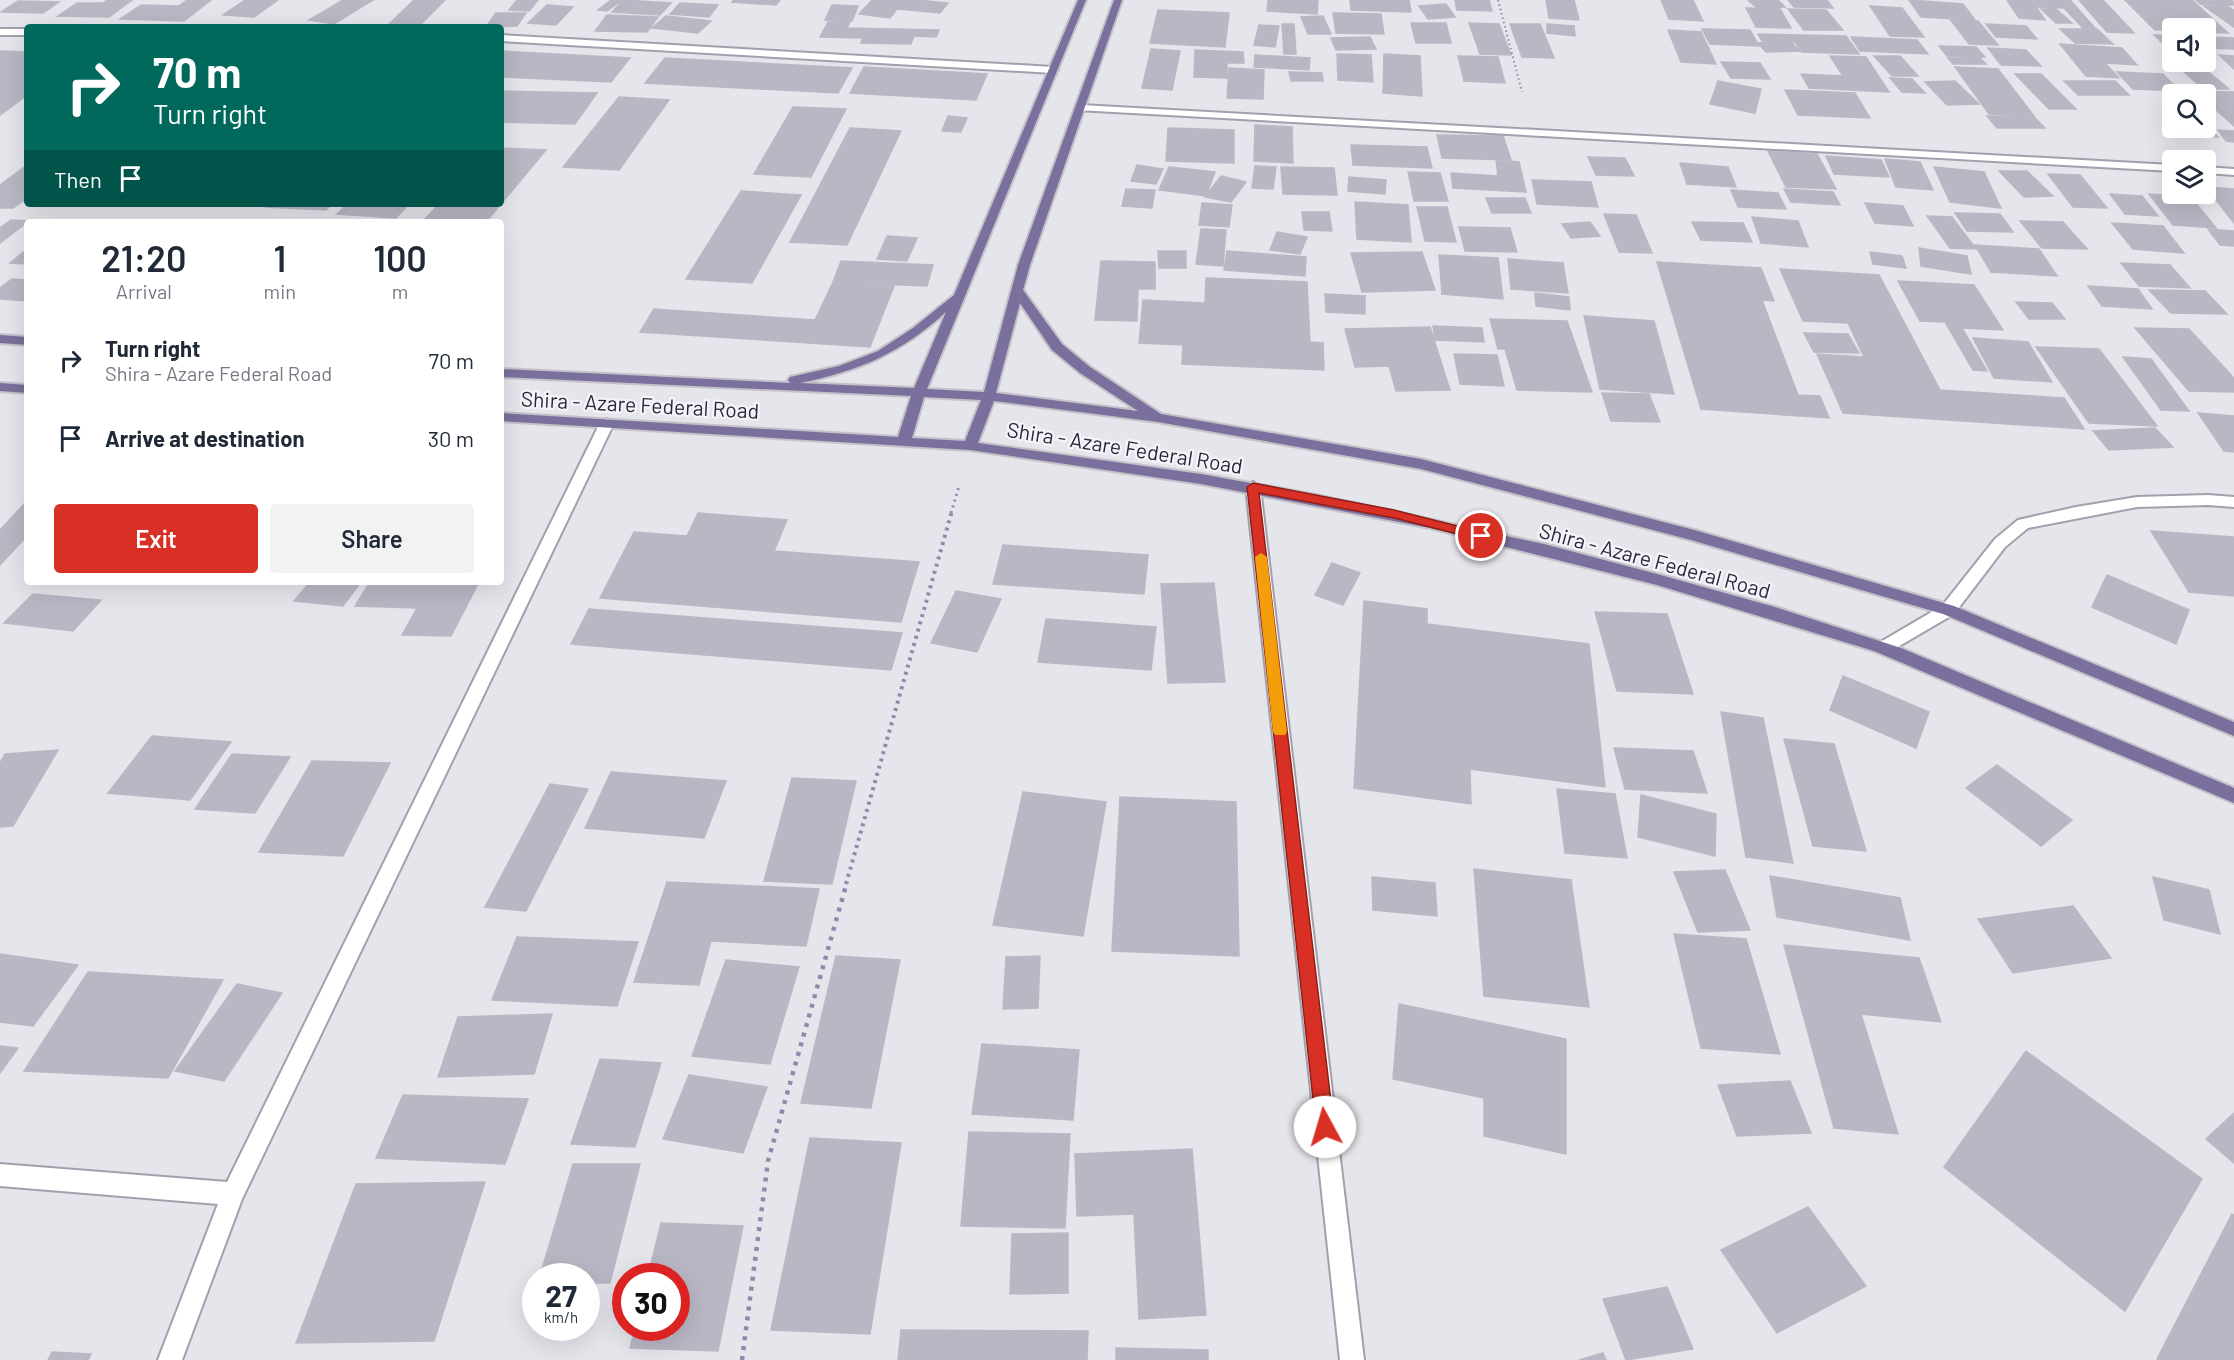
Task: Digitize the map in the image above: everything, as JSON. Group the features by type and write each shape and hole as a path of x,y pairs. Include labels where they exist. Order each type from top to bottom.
{"main road":[{"path":"904,440 919,393 1082,0"},
{"path":"970,446 989,396 1017,290 1118,0"},
{"path":"1017,290 1056,348 1158,418"},
{"path":"764,385 832,374 871,361 893,349 926,325 960,294"},
{"path":"0,339 24,341"},
{"name":"Shira - Azare Federal Road","path":"504,373 989,396 1158,418 1421,464 1693,535 1948,610 2234,729"},
{"path":"0,387 24,389"},
{"name":"Shira - Azare Federal Road","path":"504,417 904,440 970,446 1253,487 1394,514 1678,585 1883,648 2234,796"}],"street":[{"path":"0,32 24,32"},
{"path":"504,38 1053,70"},
{"path":"1081,108 2162,167"},
{"path":"2216,171 2234,172"},
{"path":"170,1360 232,1194 607,423"},
{"path":"1253,487 1352,1360"},
{"path":"1883,648 1948,610 2000,543 2023,524 2137,502 2234,501"},
{"path":"0,1175 232,1194"}],"path":[{"path":"1498,0 1532,131"},
{"path":"742,1360 768,1161 970,446"}],"building":[{"path":"107,0 132,0 109,17 58,16 77,3 103,3"},
{"path":"187,0 211,0 184,21 120,19 141,5 179,6"},
{"path":"245,0 278,0 254,17 223,15"},
{"path":"343,0 373,0 334,24 309,20"},
{"path":"414,0 445,0 421,24 389,24"},
{"path":"517,0 538,0 529,11 509,10"},
{"path":"611,0 622,0 607,11 598,10"},
{"path":"623,0 671,3 660,15 612,12"},
{"path":"734,0 780,0 776,5 732,2"},
{"path":"872,0 948,3 940,13 897,9 890,18 859,14"},
{"path":"1268,0 1318,0 1317,14 1267,11"},
{"path":"1350,0 1409,0 1411,12 1351,10"},
{"path":"1455,0 1489,0 1492,11 1457,10"},
{"path":"1546,0 1574,0 1579,20 1549,18"},
{"path":"1661,0 1693,0 1703,21 1669,19"},
{"path":"1748,0 1778,0 1785,7 1757,8"},
{"path":"1788,0 1827,0 1833,8 1794,7"},
{"path":"1909,0 1963,4 1975,20 1921,17"},
{"path":"2007,0 2031,0 2045,20 2019,18"},
{"path":"2033,0 2070,0 2096,29 2083,28 2064,8 2038,7"},
{"path":"2079,0 2103,0 2134,33 2107,32"},
{"path":"2125,0 2192,0 2212,18 2162,18 2162,30 2155,30"},
{"path":"2196,0 2232,0 2234,5 2200,4"},
{"path":"18,1 59,2 43,13 1,12"},
{"path":"680,3 718,5 709,17 670,14"},
{"path":"1446,4 1455,17 1428,19 1419,6"},
{"path":"547,5 573,7 556,25 528,23"},
{"path":"832,5 858,6 852,21 825,20"},
{"path":"1870,6 1902,8 1924,37 1890,36"},
{"path":"2204,6 2227,6 2234,10 2234,27"},
{"path":"1746,8 1780,9 1791,28 1756,27"},
{"path":"1788,9 1826,10 1843,30 1804,30"},
{"path":"2041,9 2056,9 2072,23 2056,23"},
{"path":"1158,10 1229,13 1225,47 1150,43"},
{"path":"496,13 526,13 517,26 488,24"},
{"path":"1333,13 1381,14 1384,34 1336,33"},
{"path":"607,15 658,17 647,32 595,31"},
{"path":"666,16 711,21 698,33 652,28"},
{"path":"1323,16 1331,34 1308,34 1301,17"},
{"path":"1950,19 1978,21 1998,45 1969,44"},
{"path":"828,22 850,22 847,28 939,30 936,37 914,36 911,44 861,43 863,38 820,37"},
{"path":"2216,22 2228,33 2216,32"},
{"path":"1411,23 1446,23 1451,43 1416,43"},
{"path":"1469,23 1499,24 1511,55 1480,54"},
{"path":"1282,24 1294,24 1296,54 1284,54"},
{"path":"1510,24 1540,24 1554,58 1522,57"},
{"path":"1547,24 1574,26 1575,36 1547,33"},
{"path":"1986,24 2026,26 2037,39 1996,37"},
{"path":"1259,25 1279,26 1275,47 1254,45"},
{"path":"1702,29 1750,30 1759,46 1710,44"},
{"path":"2060,29 2097,29 2113,44 2075,43"},
{"path":"1668,30 1701,32 1716,64 1681,62"},
{"path":"1758,34 1846,36 1859,54 1802,52 1795,42 1762,41"},
{"path":"2154,35 2162,35 2162,42"},
{"path":"1370,37 1376,49 1336,50 1331,38"},
{"path":"1851,37 1917,40 1928,54 1860,51"},
{"path":"2216,37 2234,38 2234,49 2216,48"},
{"path":"1791,42 1800,51 1766,52 1758,43"},
{"path":"2060,44 2122,48 2137,65 2105,63 2119,78 2086,76"},
{"path":"1939,46 1976,47 1985,57 1947,56"},
{"path":"1988,48 2026,50 2041,66 2001,65"},
{"path":"1151,49 1180,51 1172,90 1142,88"},
{"path":"1195,50 1243,52 1244,63 1227,63 1227,78 1194,77"},
{"path":"0,51 24,52 24,97 0,115"},
{"path":"504,51 630,58 611,82 504,77"},
{"path":"1337,54 1371,55 1373,82 1338,80"},
{"path":"1384,54 1420,56 1422,96 1383,93"},
{"path":"1255,55 1310,58 1309,70 1254,67"},
{"path":"2219,55 2234,56 2234,69"},
{"path":"1458,56 1498,57 1505,83 1464,81"},
{"path":"1830,56 1866,57 1889,92 1809,88 1801,74 1843,76"},
{"path":"1874,56 1900,56 1918,76 1892,76"},
{"path":"665,58 852,68 838,93 645,83"},
{"path":"1948,58 1980,58 1986,64 1953,64"},
{"path":"1721,62 1760,63 1770,79 1731,78"},
{"path":"864,67 987,74 976,100 850,93"},
{"path":"1955,67 1998,69 2034,116 1989,114"},
{"path":"1229,68 1264,70 1263,99 1227,98"},
{"path":"1289,72 1322,73 1323,81 1291,81"},
{"path":"2117,72 2163,74 2172,84 2162,84 2162,90 2133,89"},
{"path":"2184,72 2209,72 2229,89 2216,89 2216,84 2198,84"},
{"path":"2015,74 2041,74 2076,109 2049,109"},
{"path":"1890,78 1912,79 1925,93 1902,92"},
{"path":"1718,81 1761,89 1755,113 1710,104"},
{"path":"1955,81 1979,104 1947,105 1925,82"},
{"path":"2064,81 2115,81 2129,95 2078,95"},
{"path":"1785,90 1855,93 1870,118 1798,115"},
{"path":"504,91 597,93 575,124 504,122"},
{"path":"2216,92 2234,92 2234,126 2216,110"},
{"path":"619,97 669,100 619,170 563,167"},
{"path":"793,107 846,109 811,177 754,174"},
{"path":"948,116 967,118 961,132 942,131"},
{"path":"1987,116 2034,117 2045,128 1997,128"},
{"path":"1255,125 1292,127 1293,163 1254,161"},
{"path":"850,128 901,131 847,245 790,242"},
{"path":"1168,128 1234,130 1234,163 1166,161"},
{"path":"2218,130 2234,131 2234,142 2226,141"},
{"path":"1437,135 1503,136 1511,160 1442,158"},
{"path":"1351,145 1427,147 1432,168 1353,165"},
{"path":"504,148 546,150 504,200"},
{"path":"1768,151 1817,154 1836,189 1786,187"},
{"path":"1826,156 1881,160 1889,177 1834,174"},
{"path":"1588,157 1625,158 1634,176 1596,175"},
{"path":"1885,159 1920,162 1933,190 1896,187"},
{"path":"1496,160 1519,162 1526,192 1453,188 1451,173 1498,176"},
{"path":"1680,163 1728,167 1736,187 1687,184"},
{"path":"1137,165 1163,169 1156,184 1131,181"},
{"path":"1255,166 1276,167 1273,189 1252,188"},
{"path":"24,167 24,200 13,208 0,208 0,185"},
{"path":"1169,167 1215,172 1206,196 1159,190"},
{"path":"1281,167 1334,168 1337,195 1283,194"},
{"path":"1934,167 1984,172 2001,208 1950,202"},
{"path":"1999,171 2027,171 2053,196 2024,197"},
{"path":"1408,172 1440,173 1448,201 1414,201"},
{"path":"2048,174 2080,175 2107,208 2073,207"},
{"path":"1221,176 1246,182 1231,202 1205,197"},
{"path":"1349,177 1386,180 1385,194 1348,191"},
{"path":"1532,180 1591,182 1598,207 1537,204"},
{"path":"2216,188 2234,189 2234,223 2216,200"},
{"path":"1126,189 1155,190 1152,208 1122,206"},
{"path":"1784,189 1833,192 1840,205 1791,202"},
{"path":"1731,190 1778,193 1786,209 1738,207"},
{"path":"741,191 801,195 752,283 686,279"},
{"path":"2110,194 2142,196 2158,216 2125,214"},
{"path":"2149,194 2162,195 2162,204 2197,204 2216,228 2173,225"},
{"path":"1486,198 1525,198 1531,213 1492,213"},
{"path":"1355,202 1408,205 1411,242 1357,239"},
{"path":"1202,203 1232,205 1229,227 1199,225"},
{"path":"1865,203 1903,206 1913,226 1875,223"},
{"path":"266,207 329,207 326,210"},
{"path":"344,207 406,207 396,218 337,214"},
{"path":"436,207 498,207 488,219 425,219"},
{"path":"1417,207 1447,207 1456,242 1425,241"},
{"path":"1302,212 1329,212 1332,231 1304,230"},
{"path":"1955,213 2000,214 2013,232 1967,231"},
{"path":"1604,214 1636,215 1652,253 1619,252"},
{"path":"1927,216 1952,217 1976,249 1950,248"},
{"path":"1752,217 1798,221 1808,247 1761,243"},
{"path":"11,220 24,221 24,225 0,243 0,228"},
{"path":"2020,221 2063,222 2087,249 2042,248"},
{"path":"1590,222 1600,236 1571,238 1562,224"},
{"path":"1692,222 1743,223 1752,242 1701,240"},
{"path":"2112,223 2163,226 2184,253 2133,249"},
{"path":"1459,227 1510,228 1517,252 1465,251"},
{"path":"1201,229 1226,230 1223,266 1196,264"},
{"path":"2208,229 2234,231 2234,246 2220,245"},
{"path":"1277,232 1307,237 1300,254 1270,250"},
{"path":"887,236 917,238 907,261 877,259"},
{"path":"1975,245 2039,249 2057,276 1991,272"},
{"path":"1919,248 1967,256 1971,274 1921,266"},
{"path":"24,251 24,264 10,263"},
{"path":"1158,251 1186,251 1186,268 1159,268"},
{"path":"1227,251 1306,257 1305,276 1224,270"},
{"path":"1422,252 1435,290 1362,292 1351,253"},
{"path":"1870,252 1902,256 1906,268 1873,264"},
{"path":"1439,255 1498,258 1503,299 1442,294"},
{"path":"1508,259 1563,263 1568,293 1511,289"},
{"path":"841,261 933,265 927,286 833,282"},
{"path":"1101,261 1155,262 1155,289 1138,289 1137,321 1095,320"},
{"path":"1657,262 1761,268 1774,301 1762,300 1798,395 1820,396 1829,418 1701,409"},
{"path":"2121,263 2170,265 2190,288 2139,286"},
{"path":"1780,269 1879,275 1940,390 2064,398 2084,429 1843,413 1817,354 1864,357 1848,323 1803,321"},
{"path":"1206,278 1307,282 1310,342 1323,343 1324,370 1182,364 1183,345 1139,343 1143,300 1205,303"},
{"path":"12,279 24,280 24,301 0,299 0,288"},
{"path":"1898,281 1974,285 2003,330 1962,328 1987,371 1973,370 1945,322 1920,321"},
{"path":"833,282 894,286 870,347 640,332 654,309 815,320"},
{"path":"2088,286 2138,289 2152,309 2102,306"},
{"path":"2149,290 2205,291 2227,314 2171,313"},
{"path":"1535,293 1569,297 1570,310 1536,306"},
{"path":"1325,294 1365,296 1365,314 1326,312"},
{"path":"2016,302 2052,303 2065,319 2029,319"},
{"path":"1584,316 1654,321 1674,394 1600,389"},
{"path":"1490,319 1567,321 1592,392 1517,390 1505,349 1498,349"},
{"path":"1433,326 1482,328 1484,342 1435,340"},
{"path":"1430,327 1450,390 1396,391 1389,366 1355,367 1345,329"},
{"path":"2135,328 2189,329 2234,378 2234,392 2189,391"},
{"path":"1804,333 1848,334 1859,353 1814,352"},
{"path":"1973,338 2028,342 2052,382 1994,378"},
{"path":"2036,347 2099,349 2157,426 2089,423"},
{"path":"1454,354 1497,355 1504,386 1460,384"},
{"path":"2123,357 2151,359 2189,411 2161,410"},
{"path":"1602,393 1649,394 1660,422 1611,421"},
{"path":"2198,413 2234,416 2234,452 2224,451"},
{"path":"2155,428 2173,447 2109,450 2093,431"},
{"path":"24,504 24,539 0,565 0,530"},
{"path":"698,513 787,520 774,551 919,562 901,622 600,598 634,532 687,536"},
{"path":"2151,531 2234,537 2234,596 2189,592"},
{"path":"1003,545 1148,555 1144,594 993,584"},
{"path":"1332,563 1360,573 1343,605 1315,595"},
{"path":"2107,575 2189,610 2176,644 2092,607"},
{"path":"1214,583 1225,682 1168,683 1161,584"},
{"path":"307,585 359,585 343,606 294,601"},
{"path":"368,585 477,585 451,636 402,635 417,608 355,606"},
{"path":"956,591 1001,599 977,652 931,643"},
{"path":"33,594 101,600 73,631 4,623"},
{"path":"1364,601 1427,609 1427,624 1589,644 1605,787 1470,769 1471,804 1354,788"},
{"path":"589,609 902,633 891,670 571,644"},
{"path":"1595,612 1667,614 1693,694 1617,691"},
{"path":"1046,619 1156,627 1151,670 1038,662"},
{"path":"1843,676 1929,712 1916,748 1830,710"},
{"path":"1721,712 1763,718 1793,863 1746,857"},
{"path":"152,736 231,742 190,800 108,793"},
{"path":"1784,739 1834,744 1866,851 1813,846"},
{"path":"1614,748 1693,751 1707,793 1625,789"},
{"path":"58,750 13,826 0,827 0,763 5,754"},
{"path":"232,754 290,757 255,813 195,809"},
{"path":"312,761 390,763 343,856 259,852"},
{"path":"1997,765 2072,820 2041,846 1966,788"},
{"path":"611,772 726,781 704,838 585,828"},
{"path":"792,778 856,781 832,884 764,881"},
{"path":"550,784 588,789 526,911 485,907"},
{"path":"1557,789 1615,794 1627,858 1565,853"},
{"path":"1023,792 1106,802 1083,936 993,925"},
{"path":"1641,795 1716,814 1715,856 1638,837"},
{"path":"1120,797 1236,802 1239,956 1112,951"},
{"path":"1474,869 1571,880 1589,1007 1484,996"},
{"path":"1725,870 1750,930 1698,932 1674,872"},
{"path":"1770,876 1900,898 1910,940 1777,917"},
{"path":"1372,877 1435,883 1437,916 1373,910"},
{"path":"2153,877 2209,890 2220,934 2164,920"},
{"path":"667,882 819,889 806,946 711,941 699,985 634,982"},
{"path":"2073,906 2111,958 2013,973 1978,919"},
{"path":"1674,934 1746,939 1780,1054 1701,1048"},
{"path":"517,937 638,942 617,1006 492,1000"},
{"path":"1784,945 1919,958 1941,1022 1861,1014 1898,1134 1834,1128"},
{"path":"0,954 78,965 33,1026 0,1022"},
{"path":"836,956 900,960 871,1108 801,1103"},
{"path":"1040,956 1038,1008 1003,1009 1006,957"},
{"path":"726,960 799,967 770,1064 692,1056"},
{"path":"88,972 223,980 168,1078 24,1071"},
{"path":"237,984 282,993 224,1081 175,1071"},
{"path":"1399,1004 1566,1039 1566,1154 1484,1136 1484,1098 1393,1079"},
{"path":"552,1014 534,1074 438,1077 458,1017"},
{"path":"982,1044 1079,1050 1073,1120 972,1114"},
{"path":"0,1046 18,1048 0,1073"},
{"path":"2026,1051 2202,1179 2125,1311 1944,1167"},
{"path":"600,1059 661,1063 635,1147 571,1144"},
{"path":"689,1075 767,1087 743,1153 663,1139"},
{"path":"1790,1081 1811,1133 1737,1136 1718,1085"},
{"path":"403,1095 528,1099 505,1164 376,1158"},
{"path":"2234,1113 2234,1163 2206,1139"},
{"path":"969,1132 1070,1134 1065,1228 961,1226"},
{"path":"810,1138 901,1143 870,1334 771,1330"},
{"path":"1192,1149 1206,1315 1139,1319 1134,1214 1077,1216 1075,1154"},
{"path":"573,1164 640,1164 615,1263 612,1263 610,1283 600,1283 600,1263 544,1263"},
{"path":"485,1182 434,1341 296,1343 356,1184"},
{"path":"1808,1207 1866,1286 1777,1333 1721,1250"},
{"path":"2232,1214 2234,1215 2234,1360 2157,1359"},
{"path":"661,1223 743,1226 718,1351 630,1348 632,1341 690,1341 690,1263 651,1263"},
{"path":"1068,1233 1068,1293 1010,1294 1012,1234"},
{"path":"1667,1287 1693,1349 1626,1360 1603,1299"},
{"path":"901,1330 1088,1331 1087,1360 898,1360"},
{"path":"1116,1348 1208,1350 1208,1360 1116,1360"},
{"path":"52,1352 91,1354 88,1360 48,1360"},
{"path":"1603,1353 1606,1360 1579,1360"}],"slow traffic":[{"path":"1261,557 1280,732"}],"route":[{"path":"1325,1127 1253,487 1394,514 1481,536"}]}
